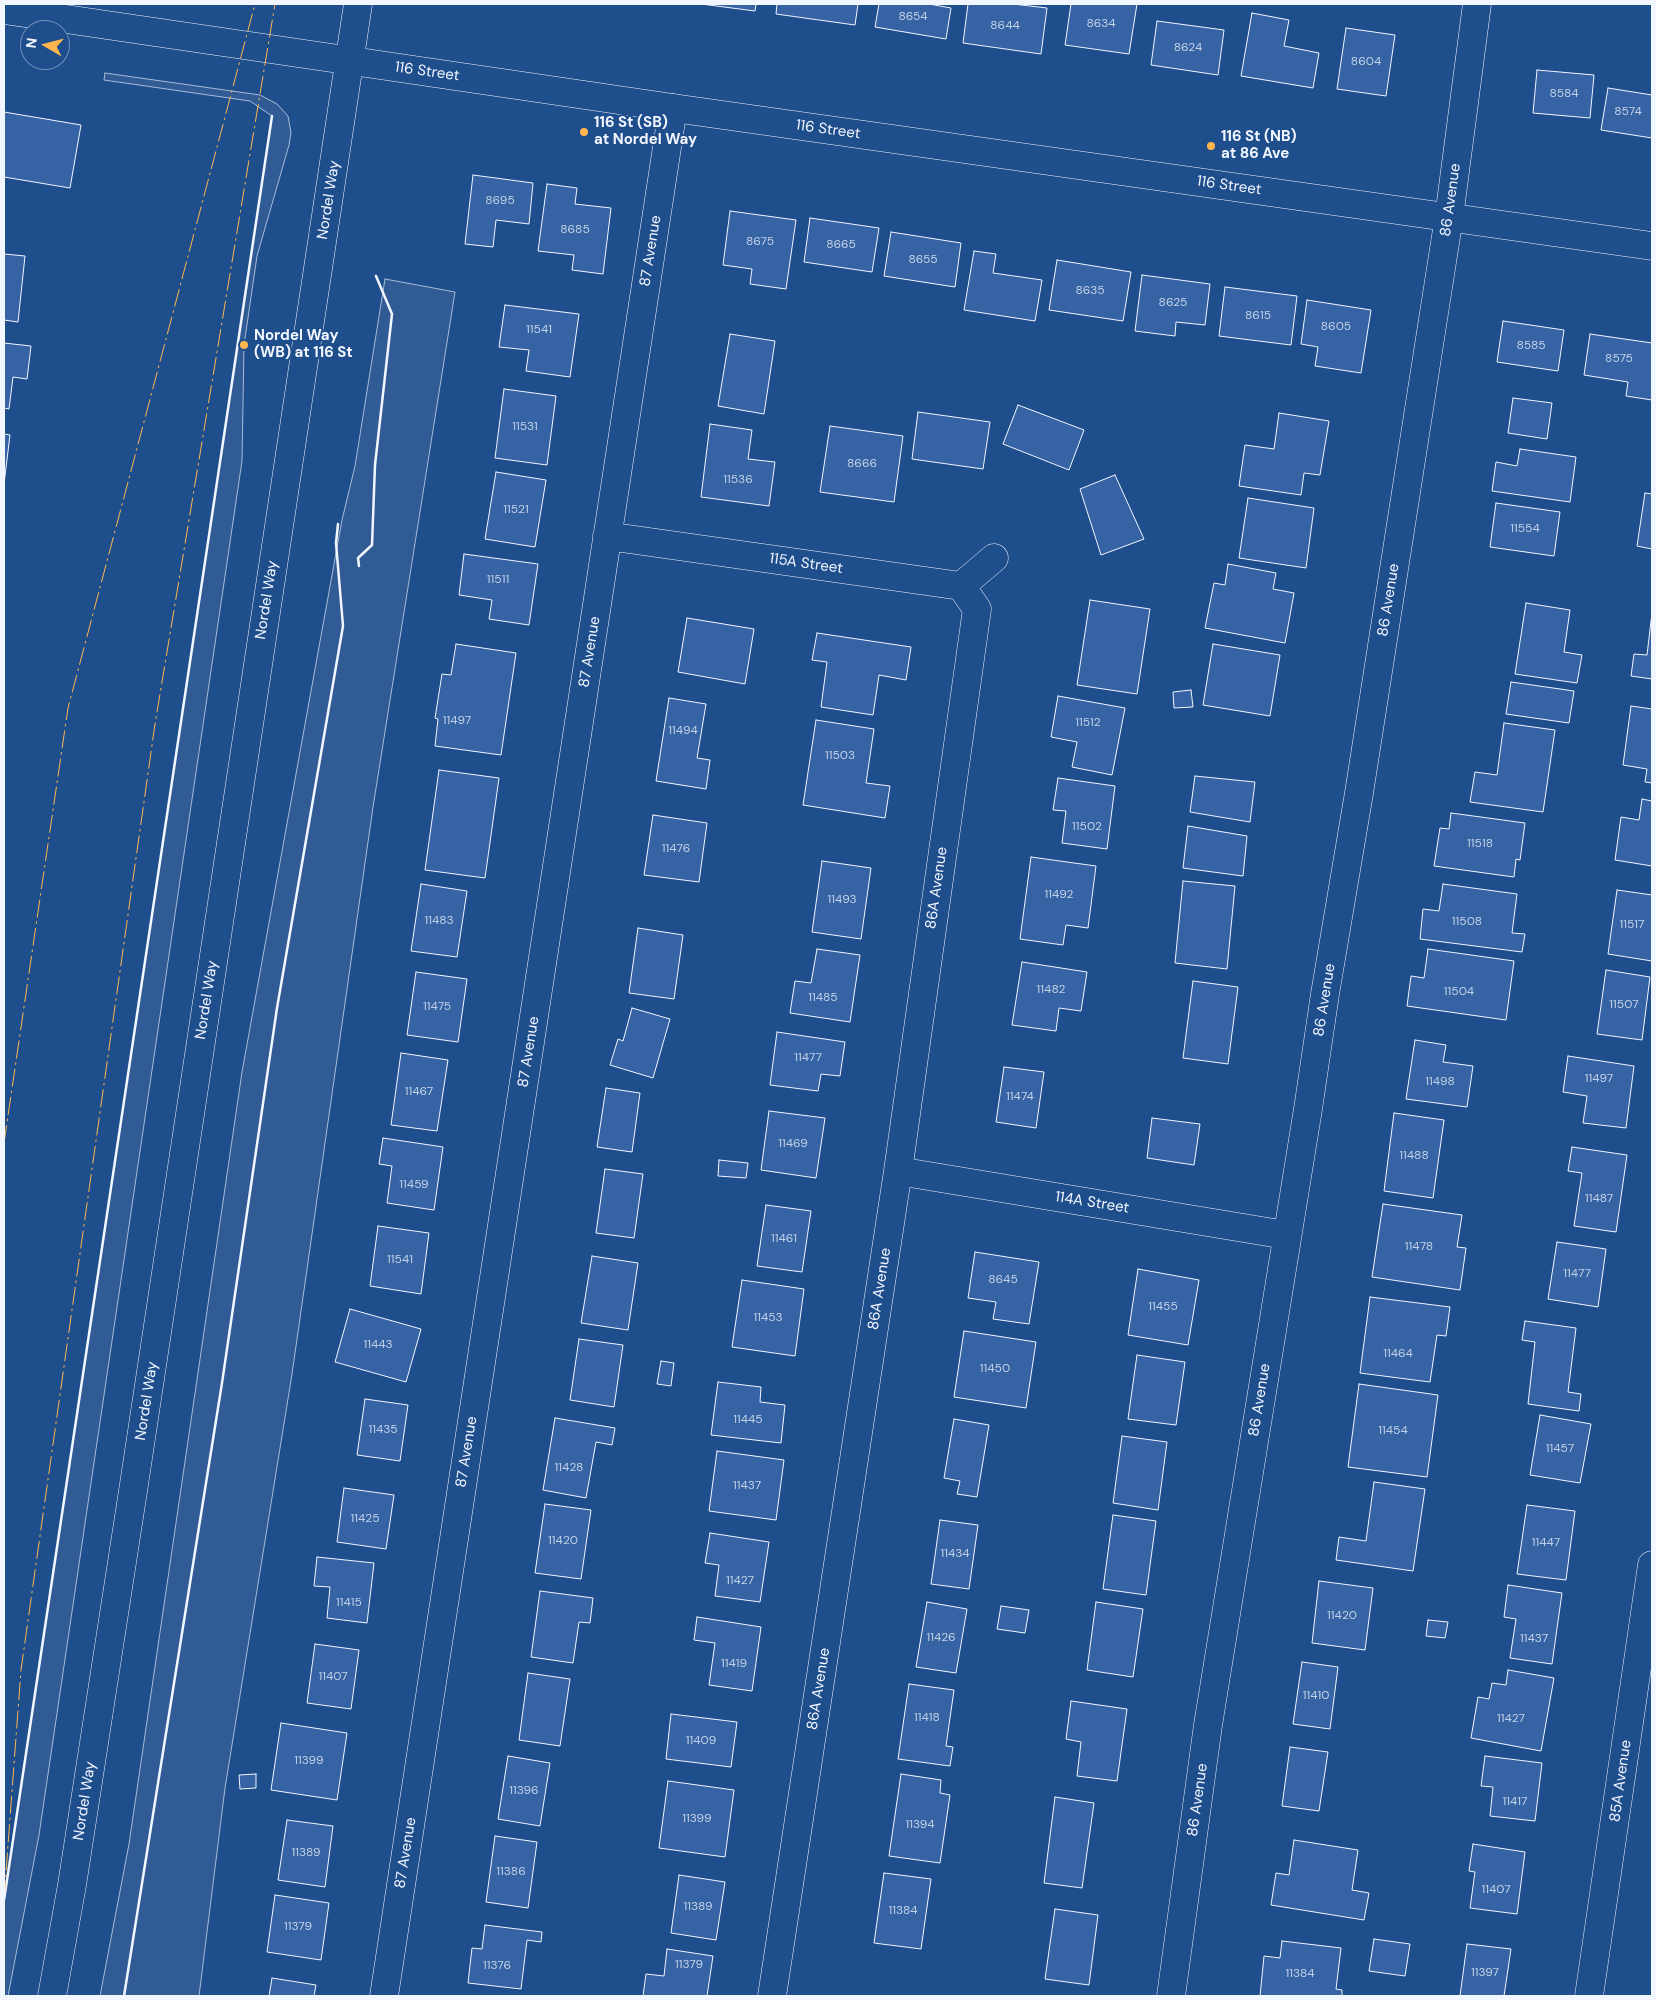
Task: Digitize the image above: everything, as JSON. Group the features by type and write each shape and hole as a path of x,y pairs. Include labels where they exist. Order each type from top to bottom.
{"street":[{"name":"Nordel Way","path":"52,1996 72,1886 358,4"},
{"name":"86 Avenue","path":"1170,1996 1208,1725 1362,776 1449,217 1477,4"},
{"name":"116 Street","path":"4,10 673,108 1652,246"},
{"name":"87 Avenue","path":"384,1996 673,108"},
{"name":"115A Street","path":"607,536 961,586"},
{"path":"961,586 994,558"},
{"name":"86A Avenue","path":"772,1996 898,1171 977,609 961,586"},
{"name":"114A Street","path":"898,1171 1286,1235"},
{"name":"85A Avenue","path":"1589,1996 1652,1565"}],"shaded area":[{"path":"105,73 260,95 277,104 288,116 291,133 257,256 244,345 242,461 39,1835 8,1996 4,1996 4,1900 272,116 250,101 104,80"},
{"path":"385,279 455,292 373,807 292,1374 225,1788 199,1996 100,1996 129,1844 242,1072 342,520 355,466"}],"building":[{"path":"701,4 756,4 755,11"},
{"path":"777,4 858,4 855,25 776,14"},
{"path":"879,4 929,4 951,8 946,39 875,27"},
{"path":"968,4 1013,4 1047,8 1041,54 963,43"},
{"path":"1071,4 1137,4 1129,54 1065,45"},
{"path":"1252,13 1289,20 1284,46 1319,53 1313,88 1241,76"},
{"path":"1157,21 1224,30 1218,75 1151,65"},
{"path":"1346,28 1395,35 1386,96 1337,89"},
{"path":"1537,70 1594,75 1590,118 1533,113"},
{"path":"1608,88 1652,95 1652,138 1601,130"},
{"path":"4,112 81,125 70,188 4,177"},
{"path":"473,175 533,183 529,224 496,220 493,247 465,244"},
{"path":"547,184 577,188 575,204 611,208 603,274 572,270 574,255 538,251"},
{"path":"730,211 796,220 786,289 750,284 752,269 723,265"},
{"path":"810,218 879,228 872,272 804,262"},
{"path":"891,232 961,243 955,287 884,276"},
{"path":"974,251 996,254 993,273 1042,280 1035,321 964,310"},
{"path":"4,254 25,256 18,322 4,320"},
{"path":"1057,260 1131,272 1123,321 1049,310"},
{"path":"1142,275 1210,284 1205,325 1176,322 1175,336 1135,331"},
{"path":"1225,287 1297,296 1291,345 1219,336"},
{"path":"1307,300 1371,310 1361,373 1315,366 1318,347 1301,344"},
{"path":"505,305 579,314 570,377 526,371 529,350 499,347"},
{"path":"1503,321 1564,330 1558,371 1497,362"},
{"path":"730,334 775,341 764,414 718,406"},
{"path":"1590,334 1652,343 1652,400 1626,396 1628,382 1584,375"},
{"path":"4,343 31,346 27,379 13,377 9,409 4,408"},
{"path":"504,389 556,396 547,465 495,458"},
{"path":"1513,398 1552,403 1547,439 1508,433"},
{"path":"1018,405 1084,430 1069,470 1003,444"},
{"path":"918,412 990,422 983,469 912,459"},
{"path":"1279,413 1329,421 1320,475 1304,473 1301,495 1239,486 1245,445 1274,449"},
{"path":"710,424 752,430 748,459 775,462 769,506 701,497"},
{"path":"830,426 903,436 894,502 820,492"},
{"path":"4,434 10,435 4,484"},
{"path":"1520,449 1576,457 1570,502 1492,491 1496,462 1517,466"},
{"path":"496,472 546,480 535,547 485,539"},
{"path":"1115,475 1144,539 1101,555 1080,489"},
{"path":"1645,493 1652,494 1652,549 1637,546"},
{"path":"1248,498 1314,508 1306,568 1239,558"},
{"path":"1496,503 1560,512 1554,556 1490,547"},
{"path":"464,554 538,564 529,625 489,619 492,600 459,595"},
{"path":"1228,564 1276,573 1273,589 1294,593 1285,643 1205,628 1214,583 1225,585"},
{"path":"1090,600 1150,609 1137,694 1077,685"},
{"path":"1526,603 1570,610 1564,652 1582,655 1577,683 1515,674"},
{"path":"1652,613 1652,679 1631,676 1634,654 1647,655"},
{"path":"687,618 754,629 745,684 678,672"},
{"path":"817,633 911,647 906,680 879,675 873,715 821,707 827,662 812,660"},
{"path":"456,644 516,653 501,755 435,746 438,719 435,718 442,674 451,675"},
{"path":"1213,644 1280,655 1270,716 1203,705"},
{"path":"1511,682 1574,691 1569,723 1506,714"},
{"path":"1191,690 1193,707 1174,708 1173,692"},
{"path":"1058,696 1125,708 1112,775 1072,767 1077,742 1051,737"},
{"path":"669,698 706,704 697,758 710,760 706,789 656,781"},
{"path":"1631,706 1652,709 1652,783 1645,782 1647,769 1623,765"},
{"path":"816,720 874,729 866,783 890,786 885,818 803,805"},
{"path":"1504,723 1555,730 1543,812 1470,802 1475,772 1497,775"},
{"path":"439,770 499,778 485,878 425,870"},
{"path":"1195,776 1255,782 1250,822 1190,812"},
{"path":"1058,778 1115,786 1107,849 1062,843 1066,811 1053,810"},
{"path":"1642,799 1652,801 1652,866 1615,860 1621,817 1639,820"},
{"path":"1451,813 1525,823 1520,860 1516,859 1514,877 1434,866 1440,828 1449,829"},
{"path":"653,815 707,823 699,882 644,875"},
{"path":"1188,826 1247,836 1243,876 1183,868"},
{"path":"1031,857 1096,866 1088,928 1066,925 1063,945 1020,939"},
{"path":"822,861 871,868 861,939 812,932"},
{"path":"1183,881 1235,886 1227,969 1175,963"},
{"path":"421,884 467,891 457,957 411,951"},
{"path":"1443,884 1517,894 1512,933 1525,934 1522,952 1420,939 1423,909 1439,911"},
{"path":"1617,890 1652,895 1652,961 1608,954"},
{"path":"638,928 683,935 674,999 629,993"},
{"path":"817,949 860,955 850,1022 790,1013 795,981 811,983"},
{"path":"1428,949 1514,961 1506,1020 1407,1006 1411,976 1424,978"},
{"path":"1022,962 1087,972 1081,1011 1059,1008 1056,1031 1012,1025"},
{"path":"1606,970 1650,977 1642,1040 1597,1034"},
{"path":"416,972 467,979 458,1042 407,1035"},
{"path":"1193,981 1238,987 1228,1064 1183,1058"},
{"path":"632,1008 670,1019 653,1078 610,1065 618,1039 623,1041"},
{"path":"777,1032 845,1042 840,1076 821,1074 818,1091 770,1085"},
{"path":"1415,1040 1446,1045 1443,1062 1473,1066 1467,1107 1406,1099"},
{"path":"401,1053 448,1060 437,1131 391,1125"},
{"path":"1568,1056 1634,1066 1626,1128 1583,1123 1587,1096 1563,1092"},
{"path":"1004,1067 1044,1072 1036,1128 996,1122"},
{"path":"606,1088 640,1093 632,1152 597,1147"},
{"path":"769,1111 825,1118 816,1178 761,1170"},
{"path":"1394,1113 1444,1120 1433,1198 1384,1191"},
{"path":"1152,1118 1200,1124 1194,1165 1147,1158"},
{"path":"383,1138 443,1147 434,1210 387,1203 392,1166 379,1164"},
{"path":"1572,1147 1627,1155 1616,1232 1574,1226 1582,1173 1568,1171"},
{"path":"719,1160 748,1163 746,1178 718,1176"},
{"path":"605,1169 643,1174 634,1238 596,1233"},
{"path":"1383,1204 1462,1215 1457,1247 1466,1248 1460,1290 1372,1277"},
{"path":"766,1205 811,1211 802,1272 757,1266"},
{"path":"378,1226 429,1233 421,1294 370,1286"},
{"path":"1557,1242 1606,1249 1598,1307 1548,1299"},
{"path":"975,1252 1039,1262 1029,1324 993,1319 996,1302 968,1298"},
{"path":"592,1256 638,1263 628,1330 581,1323"},
{"path":"1138,1269 1199,1280 1188,1345 1128,1335"},
{"path":"742,1280 804,1289 795,1356 732,1347"},
{"path":"1370,1297 1450,1307 1446,1336 1437,1335 1430,1382 1360,1373"},
{"path":"350,1309 421,1329 406,1382 335,1362"},
{"path":"1525,1321 1576,1328 1568,1392 1581,1394 1579,1411 1528,1404 1535,1342 1522,1340"},
{"path":"964,1331 1036,1342 1026,1408 954,1397"},
{"path":"579,1339 623,1345 614,1407 570,1400"},
{"path":"1137,1355 1185,1362 1176,1425 1128,1419"},
{"path":"661,1361 674,1363 671,1386 657,1384"},
{"path":"718,1382 761,1387 760,1402 785,1405 781,1443 711,1435"},
{"path":"1359,1384 1438,1395 1427,1477 1348,1467"},
{"path":"365,1399 408,1405 400,1461 357,1455"},
{"path":"1540,1415 1591,1424 1580,1483 1530,1475"},
{"path":"555,1418 615,1428 612,1445 596,1442 586,1498 543,1490"},
{"path":"954,1419 989,1425 977,1497 957,1494 960,1481 944,1478"},
{"path":"1122,1436 1167,1442 1158,1510 1113,1503"},
{"path":"717,1451 784,1460 776,1520 709,1511"},
{"path":"1374,1482 1425,1489 1413,1571 1336,1560 1339,1537 1366,1541"},
{"path":"344,1488 394,1495 386,1549 337,1542"},
{"path":"545,1504 591,1510 581,1579 535,1573"},
{"path":"1527,1505 1575,1511 1566,1580 1517,1574"},
{"path":"1113,1515 1156,1521 1146,1595 1103,1589"},
{"path":"940,1520 978,1525 969,1589 931,1584"},
{"path":"710,1533 769,1542 760,1602 715,1596 719,1565 705,1563"},
{"path":"317,1557 374,1563 367,1623 327,1618 330,1587 314,1586"},
{"path":"1319,1581 1373,1588 1365,1650 1312,1643"},
{"path":"1508,1585 1562,1593 1552,1664 1510,1658 1516,1619 1504,1617"},
{"path":"540,1591 593,1598 590,1623 579,1622 573,1663 531,1657"},
{"path":"927,1602 967,1609 956,1673 916,1667"},
{"path":"1096,1602 1143,1609 1133,1677 1087,1670"},
{"path":"1001,1606 1029,1610 1025,1633 997,1629"},
{"path":"697,1617 761,1627 752,1691 709,1685 715,1643 694,1640"},
{"path":"1428,1620 1448,1622 1445,1638 1426,1636"},
{"path":"315,1644 359,1650 351,1709 307,1703"},
{"path":"1302,1662 1338,1667 1330,1729 1293,1724"},
{"path":"1508,1670 1554,1678 1541,1751 1471,1738 1478,1697 1489,1699 1492,1683 1506,1685"},
{"path":"528,1673 570,1679 560,1746 519,1740"},
{"path":"909,1684 954,1690 946,1746 953,1747 950,1766 898,1759"},
{"path":"1071,1701 1127,1709 1117,1781 1077,1776 1081,1742 1066,1739"},
{"path":"671,1714 737,1722 731,1767 666,1759"},
{"path":"281,1723 347,1733 337,1800 271,1790"},
{"path":"1290,1747 1328,1752 1319,1811 1282,1806"},
{"path":"508,1756 550,1763 540,1826 498,1819"},
{"path":"1485,1756 1542,1763 1535,1821 1490,1816 1493,1787 1481,1786"},
{"path":"256,1774 256,1788 240,1789 239,1775"},
{"path":"901,1774 941,1780 940,1793 950,1795 940,1863 889,1856"},
{"path":"668,1781 734,1790 725,1857 659,1848"},
{"path":"1055,1797 1094,1803 1082,1888 1044,1883"},
{"path":"287,1820 333,1826 325,1887 278,1880"},
{"path":"495,1836 537,1842 528,1908 486,1902"},
{"path":"1294,1840 1358,1850 1352,1890 1369,1893 1364,1920 1271,1905 1276,1873 1289,1875"},
{"path":"1473,1844 1525,1852 1517,1914 1470,1908 1475,1872 1469,1871"},
{"path":"884,1873 931,1879 921,1949 874,1943"},
{"path":"679,1875 725,1882 716,1940 671,1933"},
{"path":"275,1895 329,1903 321,1960 267,1952"},
{"path":"1055,1909 1098,1915 1089,1985 1045,1979"},
{"path":"485,1925 542,1932 541,1942 527,1940 521,1989 468,1983 472,1948 482,1949"},
{"path":"1374,1939 1410,1944 1405,1976 1369,1971"},
{"path":"1282,1941 1341,1948 1336,1989 1342,1990 1342,1996 1260,1996 1264,1956 1280,1958"},
{"path":"1467,1944 1511,1949 1504,1996 1460,1996"},
{"path":"667,1949 713,1956 707,1996 643,1996 646,1974 664,1976"},
{"path":"272,1978 316,1985 314,1996 269,1996"}],"wall":[{"path":"4,1900 272,116"},
{"path":"359,566 358,558 372,545 375,465 392,314 376,276"},
{"path":"124,1996 222,1383 277,1008 343,626 336,543 338,524"}],"power":[{"path":"4,1143 68,708 255,4"},
{"path":"4,1899 21,1670 155,724 275,4"}],"place":[{"name":"116 St (SB) at Nordel Way","path":"584,132"},
{"name":"116 St (NB) at 86 Ave","path":"1211,146"},
{"name":"Nordel Way (WB) at 116 St","path":"244,345"}]}
